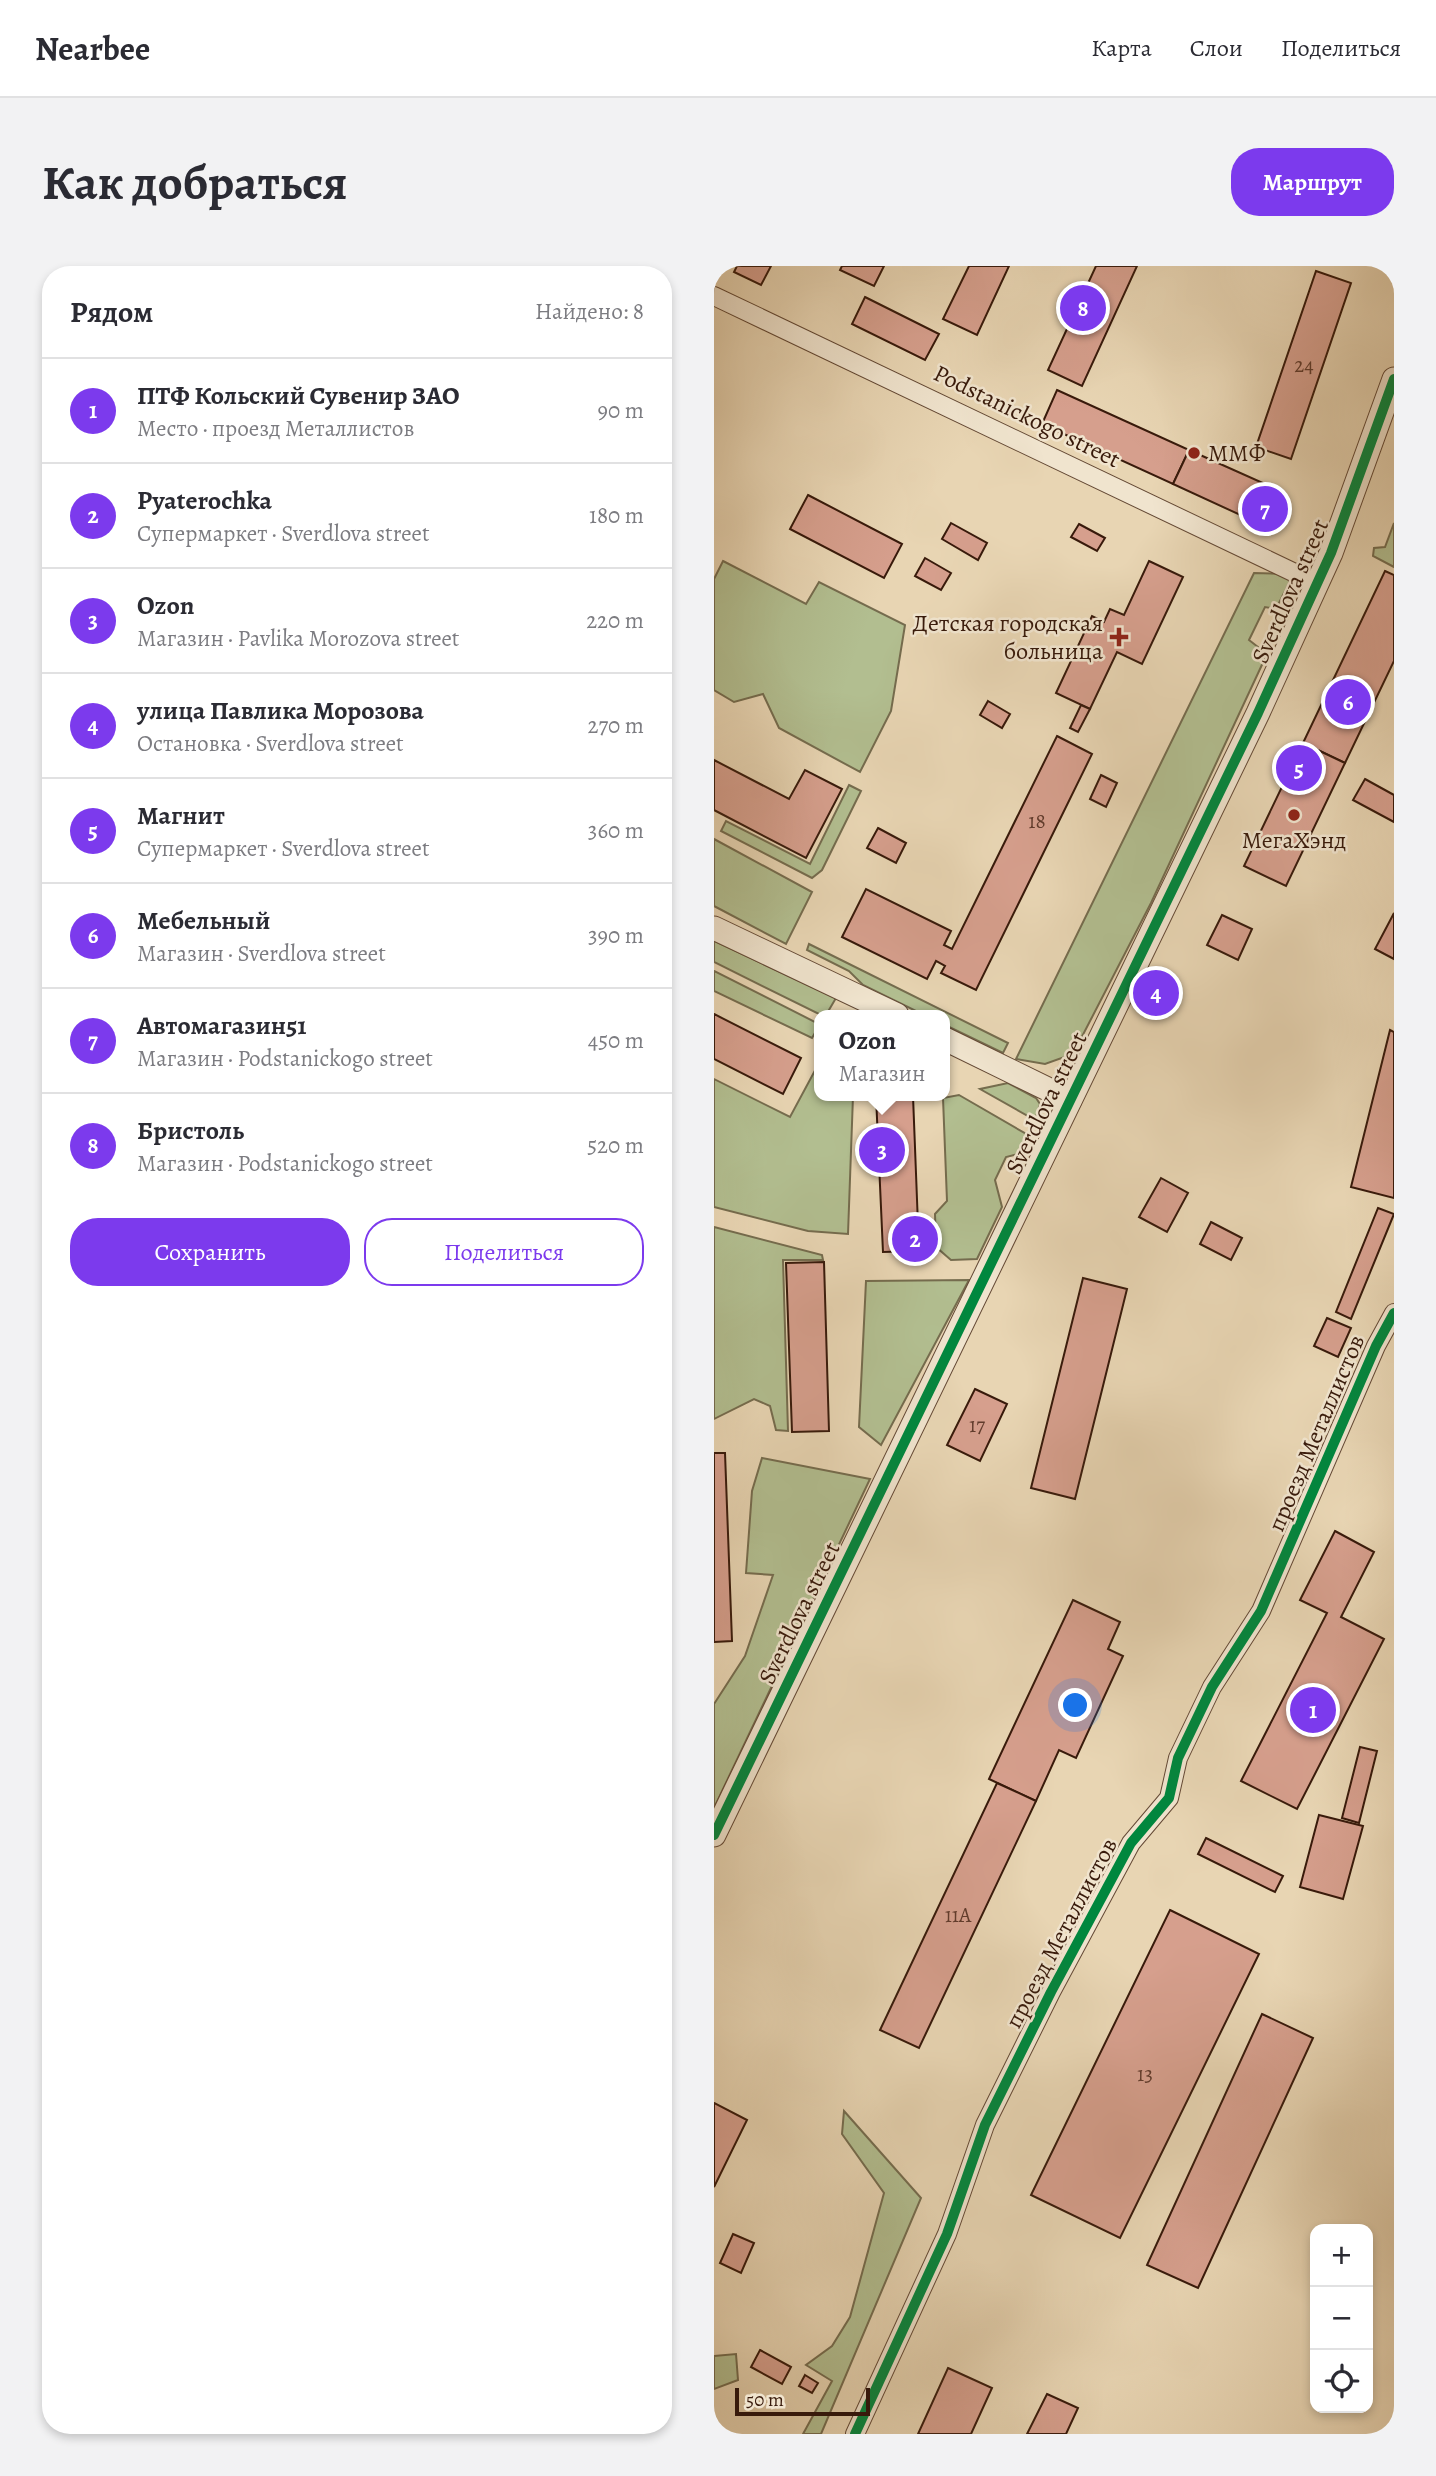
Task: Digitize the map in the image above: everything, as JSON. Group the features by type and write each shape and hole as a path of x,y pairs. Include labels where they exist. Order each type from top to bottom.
{"street":[{"name":"Podstanickogo street","path":"714,296 1318,584"},
{"name":"Sverdlova street","path":"714,1835 1209,818 1318,584 1393,387"},
{"path":"714,928 886,1010"},
{"path":"950,1041 1070,1100"},
{"name":"проезд Металлистов","path":"855,2434 947,2235 985,2125 1051,1992 1132,1843 1169,1798 1178,1758 1196,1718 1212,1687 1261,1611 1371,1357 1394,1313"}],"green space":[{"path":"1394,523 1394,567 1373,556 1374,548 1385,547"},
{"path":"723,561 806,604 819,582 905,625 891,711 860,772 779,728 763,694 734,702 714,690 714,579"},
{"path":"1254,573 1286,574 1291,579 1276,609 1265,607 1249,640 1267,654 1151,903 1073,1054 1045,1064 1016,1059"},
{"path":"849,785 861,791 822,870 812,878 721,831 726,821 810,864"},
{"path":"714,839 812,892 786,944 714,906"},
{"path":"714,941 836,998 829,1010 814,1012 714,962"},
{"path":"809,944 942,1010 914,1010 863,985 849,971 807,950"},
{"path":"714,971 814,1021 814,1035 812,1038 714,991"},
{"path":"950,1014 1008,1043 1003,1053 950,1027"},
{"path":"814,1072 814,1101 853,1101 848,1234 808,1231 714,1207 714,1079 790,1117"},
{"path":"1008,1083 1036,1098 1040,1104 1035,1120 980,1089"},
{"path":"959,1095 1028,1135 1018,1154 1006,1157 995,1180 1002,1207 977,1259 951,1260 936,1247 935,1214 947,1201 943,1101 950,1101 950,1097"},
{"path":"714,1227 822,1255 823,1260 783,1260 788,1431 776,1430 770,1406 754,1399 714,1419"},
{"path":"969,1280 881,1445 859,1427 866,1281"},
{"path":"762,1458 870,1479 714,1808 714,1704 745,1656 773,1575 746,1573 752,1491"},
{"path":"844,2111 921,2198 821,2434 803,2434 832,2381 806,2365 832,2346 850,2317 884,2193 842,2134"},
{"path":"736,2354 738,2380 714,2389 714,2356"}],"building":[{"path":"737,266 771,266 761,285 734,272"},
{"path":"842,266 884,266 874,286 840,270"},
{"path":"969,266 1009,266 977,335 943,319"},
{"path":"1096,266 1137,266 1082,386 1048,370"},
{"path":"1316,271 1351,283 1291,459 1256,447"},
{"path":"865,297 939,334 925,360 852,324"},
{"path":"1057,390 1189,450 1173,484 1042,424"},
{"path":"1189,450 1276,489 1260,524 1173,484"},
{"path":"808,495 902,544 884,578 790,529"},
{"path":"951,523 987,543 978,560 942,539"},
{"path":"1079,524 1105,538 1097,551 1071,537"},
{"path":"925,558 951,573 941,590 915,576"},
{"name":"Детская городская больница","path":"1149,561 1183,577 1142,664 1117,652 1090,709 1056,693 1092,616 1104,622 1110,609 1124,615"},
{"path":"1385,571 1394,575 1394,661 1345,763 1303,743"},
{"path":"988,701 1010,714 1002,728 980,715"},
{"path":"1081,705 1090,709 1078,732 1070,728"},
{"path":"1057,736 1092,754 976,990 941,973 945,966 936,961 927,979 842,937 866,889 951,931 944,945 952,949"},
{"name":"МегаХэнд","path":"1303,743 1345,763 1286,886 1244,866"},
{"path":"714,760 789,799 805,770 842,789 806,858 714,810"},
{"path":"1101,775 1117,783 1106,807 1090,799"},
{"path":"1365,779 1394,795 1394,822 1353,800"},
{"path":"878,828 906,843 896,863 867,848"},
{"path":"1394,913 1394,959 1375,949"},
{"path":"1222,915 1252,929 1238,960 1207,945"},
{"path":"714,1014 801,1058 783,1094 714,1059"},
{"path":"1390,1030 1394,1032 1394,1198 1351,1187"},
{"path":"876,1101 913,1101 919,1251 883,1252"},
{"path":"1161,1178 1188,1193 1167,1232 1139,1217"},
{"path":"1378,1208 1394,1214 1351,1319 1336,1312"},
{"path":"1211,1222 1242,1238 1231,1260 1200,1244"},
{"path":"824,1262 829,1431 792,1432 786,1263"},
{"path":"1083,1278 1127,1289 1075,1499 1031,1488"},
{"path":"1327,1318 1351,1328 1338,1357 1314,1346"},
{"path":"975,1389 1007,1404 980,1461 947,1445"},
{"path":"714,1453 725,1453 732,1641 714,1642"},
{"path":"1335,1531 1374,1552 1341,1617 1384,1639 1297,1809 1241,1781 1327,1613 1300,1600"},
{"path":"1073,1600 1120,1622 1108,1649 1123,1656 1076,1758 1059,1750 1036,1801 989,1779"},
{"path":"1360,1747 1377,1751 1359,1823 1342,1818"},
{"path":"997,1783 1036,1801 919,2048 880,2030"},
{"path":"1319,1815 1363,1826 1343,1899 1300,1887"},
{"path":"1206,1838 1283,1876 1275,1892 1198,1854"},
{"path":"1170,1910 1259,1954 1120,2238 1031,2195"},
{"path":"1262,2014 1313,2038 1198,2288 1147,2265"},
{"path":"714,2103 747,2120 714,2187"},
{"path":"733,2234 754,2243 741,2273 720,2263"},
{"path":"760,2350 791,2367 782,2384 751,2367"},
{"path":"948,2368 992,2388 971,2434 918,2434"},
{"path":"805,2375 818,2383 812,2393 799,2386"},
{"path":"1047,2394 1078,2408 1066,2434 1027,2434"}],"cycle path":[{"path":"714,1835 1258,713 1331,553 1394,379"},
{"path":"855,2434 947,2234 985,2125 1051,1992 1131,1843 1169,1798 1178,1758 1212,1687 1261,1611 1376,1346 1394,1313"}],"place":[{"name":"Бристоль","path":"1083,308"},
{"name":"ММФ","path":"1194,453"},
{"name":"Автомагазин51","path":"1265,509"},
{"name":"Детская городская больница","path":"1119,637"},
{"name":"Мебельный","path":"1348,702"},
{"name":"Магнит","path":"1299,768"},
{"name":"МегаХэнд","path":"1294,815"},
{"name":"улица Павлика Морозова","path":"1156,993"},
{"name":"Ozon","path":"882,1150"},
{"name":"Pyaterochka","path":"915,1239"},
{"name":"ПТФ Кольский Сувенир ЗАО","path":"1313,1710"}]}
